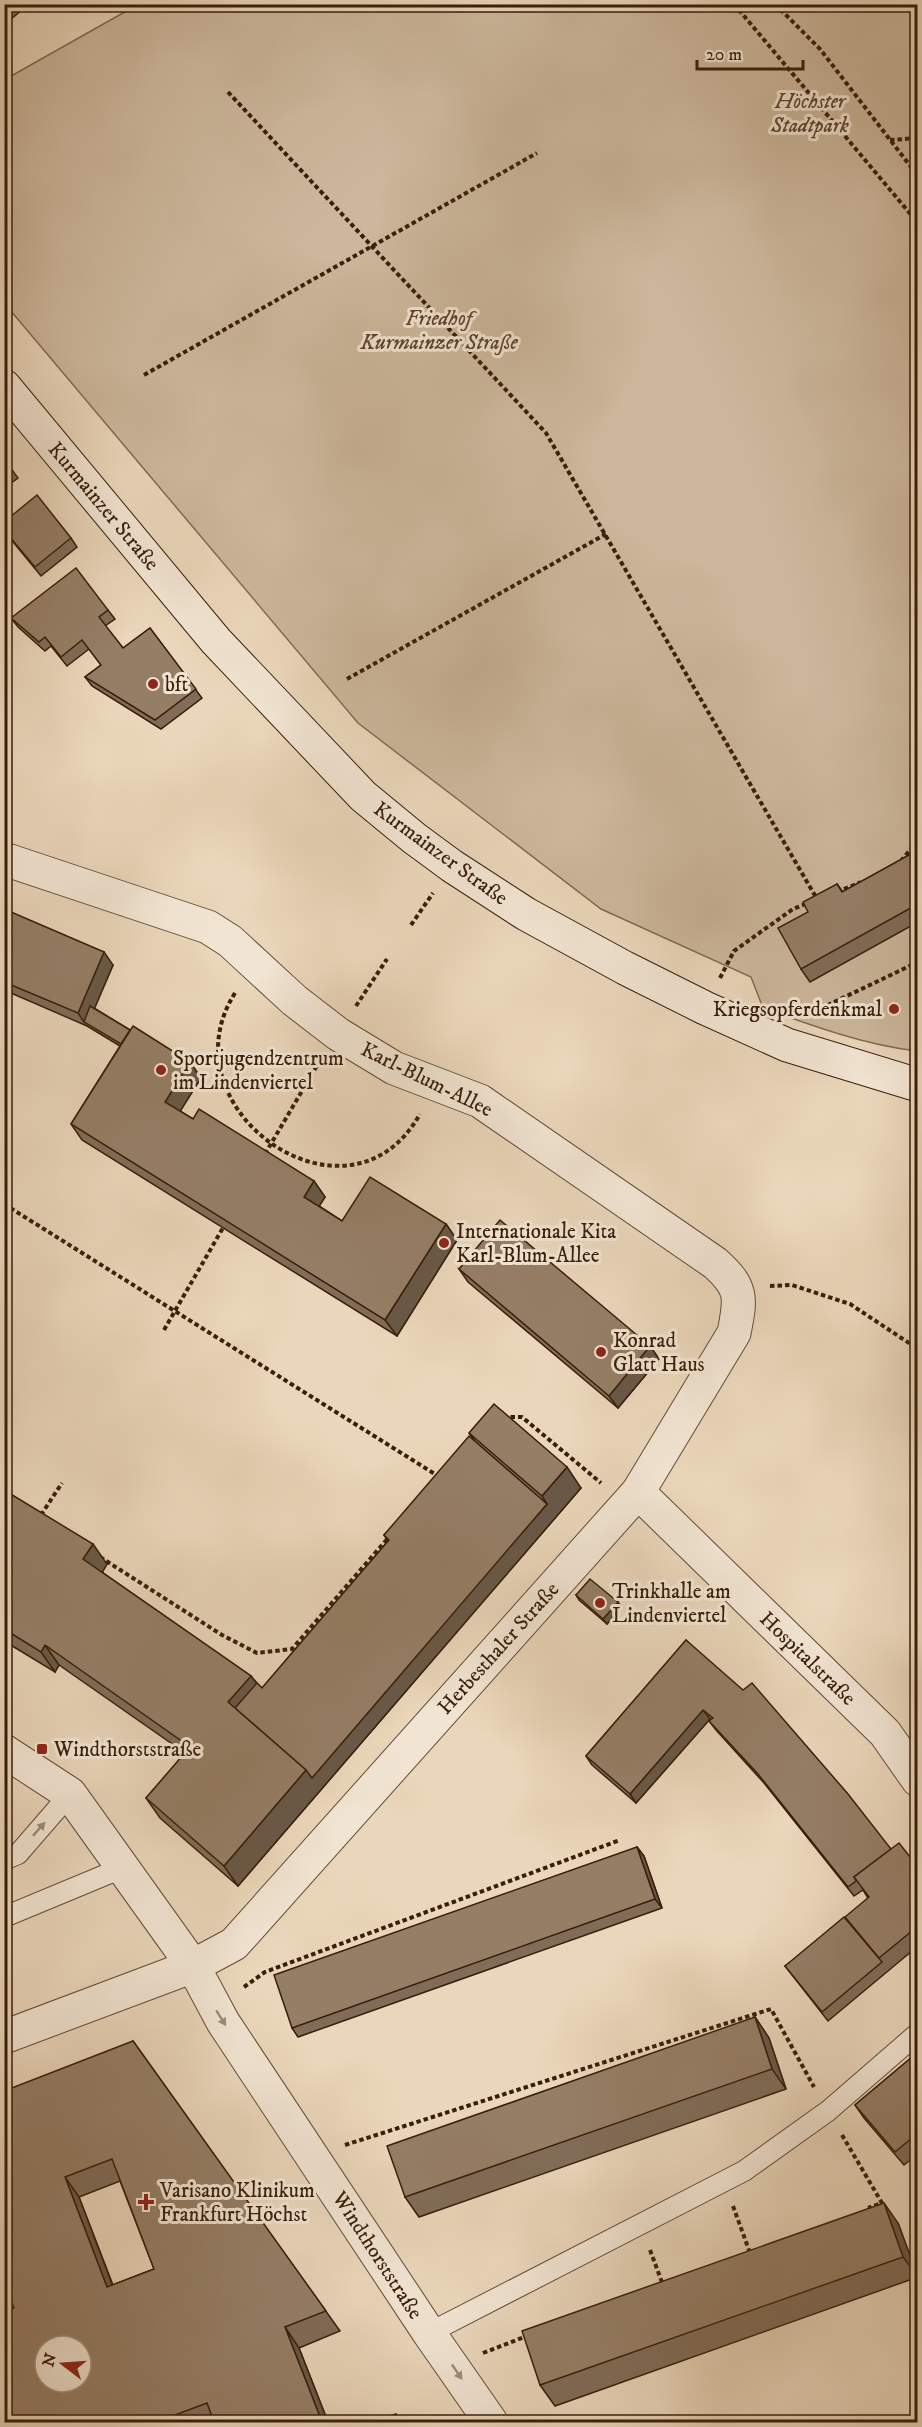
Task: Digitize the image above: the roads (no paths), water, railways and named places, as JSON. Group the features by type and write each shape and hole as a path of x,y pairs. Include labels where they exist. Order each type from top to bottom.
{"street":[{"name":"Kurmainzer Straße","path":"4,387 216,641 363,796 452,866 526,914 705,1008 787,1045 918,1085"},
{"name":"Karl-Blum-Allee","path":"4,859 208,927 230,941 255,967 338,1034 394,1068 480,1101 715,1263 737,1286"},
{"name":"Herbesthaler Straße","path":"4,2037 194,1966 234,1944 632,1498 734,1333 738,1310 737,1286"},
{"name":"Hospitalstraße","path":"632,1498 885,1733 918,1780"},
{"name":"Windthorststraße","path":"4,1751 70,1794 194,1966 215,2008 429,2333 491,2422"}],"lane":[{"path":"4,1860 18,1854 70,1794"},
{"path":"4,1917 123,1868"},
{"path":"429,2333 744,2170 828,2111 918,2032"}],"place":[{"name":"bft","path":"153,684"},
{"name":"Kriegsopferdenkmal","path":"894,1009"},
{"name":"Sportjugendzentrum im Lindenviertel","path":"161,1070"},
{"name":"Internationale Kita Karl-Blum-Allee","path":"444,1243"},
{"name":"Konrad Glatt Haus","path":"601,1352"},
{"name":"Trinkhalle am Lindenviertel","path":"600,1603"},
{"name":"Windthorststraße","path":"42,1749"},
{"name":"Varisano Klinikum Frankfurt Höchst","path":"146,2202"}],"park label":[{"name":"Höchster Stadtpark","path":"810,113"},
{"name":"Friedhof Kurmainzer Straße","path":"439,330"}]}
